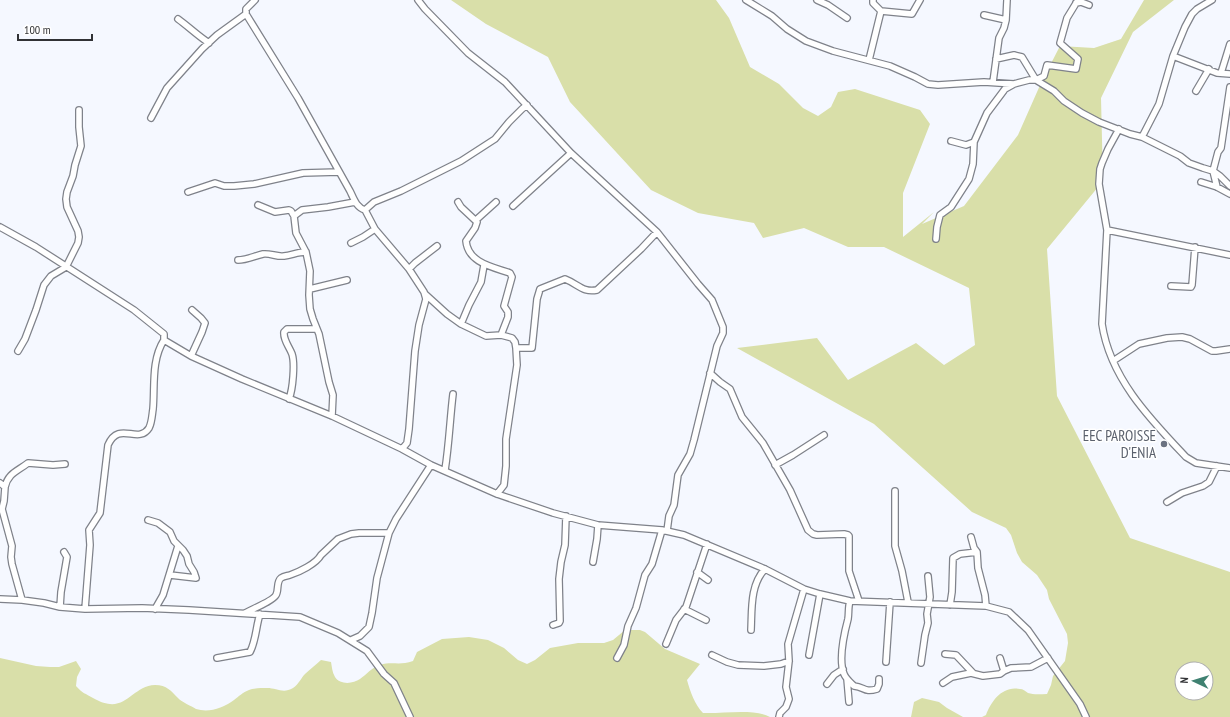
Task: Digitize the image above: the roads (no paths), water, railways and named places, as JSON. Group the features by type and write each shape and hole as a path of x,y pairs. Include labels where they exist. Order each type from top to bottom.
{"street":[{"path":"255,0 246,9 246,14 298,98 355,202 360,208 365,210 375,229 409,269 424,292 447,314 461,324 486,336 501,335 512,338 515,342 518,365 506,439 504,485 498,494"},
{"path":"418,0 468,53 505,82 571,153 656,232 712,300 721,320 723,333 716,346 690,454 678,475 674,505 652,564 646,575 636,608 628,626 624,645 617,658"},
{"path":"746,0 772,16 787,29 806,42 833,51 890,66 928,84 938,85 977,82 1014,84"},
{"path":"817,0 847,18"},
{"path":"873,0 873,3 881,11 912,14 920,0"},
{"path":"993,82 999,38 1006,20 1007,0"},
{"path":"1142,137 1158,104 1173,56 1192,14 1197,9 1212,0"},
{"path":"936,239 940,215 951,207 969,179 973,164 974,142 986,113 1005,89 1014,84 1036,80 1044,76 1048,65 1076,69 1078,59 1060,43 1067,18 1077,2 1089,5"},
{"path":"869,60 881,11"},
{"path":"151,118 167,88 202,49 227,27 246,14"},
{"path":"984,16 1006,20"},
{"path":"178,19 190,28 197,36 209,43"},
{"path":"1221,73 1230,44"},
{"path":"996,59 1014,55 1022,57 1036,80 1054,91 1064,101 1082,113 1099,122 1142,137 1180,156 1189,163 1213,171 1230,186"},
{"path":"1173,56 1221,73 1230,74"},
{"path":"1196,91 1209,69"},
{"path":"1217,187 1213,171 1218,152 1221,148 1230,87"},
{"path":"365,210 374,202 401,191 461,161 495,139 509,122 527,105"},
{"path":"18,351 25,339 44,285 51,276 66,267 78,243 79,237 74,220 67,207 66,199 67,192 74,176 75,165 81,146 79,110"},
{"path":"1119,129 1108,149 1100,169 1099,184 1107,230 1102,324 1104,338 1113,361 1133,398 1186,457 1196,462 1230,468"},
{"path":"951,141 966,145 974,142"},
{"path":"513,206 571,153"},
{"path":"188,192 215,182 224,186 234,186 254,184 303,173 339,172"},
{"path":"1201,182 1217,187 1230,194"},
{"path":"294,216 302,210 355,202"},
{"path":"458,202 461,207 476,220"},
{"path":"496,202 476,220 477,222 475,228 466,241 466,248 484,265 510,273 512,277 504,306 508,312 508,317 501,335"},
{"path":"258,205 275,212 289,210 294,216 296,233 306,252 310,271 310,309 319,334 333,395 332,416"},
{"path":"0,227 36,247 134,310 164,334 164,340 156,356 152,414 149,427 145,432 137,435 118,433 111,439 108,446 100,513 89,530 90,545 85,609"},
{"path":"351,243 375,229"},
{"path":"1107,230 1195,247 1230,256"},
{"path":"516,348 532,348 537,299 540,289 566,279 590,292 597,290 641,249 656,232"},
{"path":"409,269 437,246"},
{"path":"1171,286 1191,287 1194,277 1195,247"},
{"path":"238,260 244,260 264,254 287,256 297,252 306,252"},
{"path":"461,324 481,282 484,265"},
{"path":"310,289 347,280"},
{"path":"402,449 406,443 409,429 415,351 419,325 426,299 424,292"},
{"path":"191,356 205,323 192,310"},
{"path":"289,399 292,385 293,356 284,337 284,332 287,330 316,329"},
{"path":"1113,361 1139,344 1167,338 1190,338 1212,351 1230,349"},
{"path":"164,340 191,356 332,416 402,449 431,465 498,494 566,516 598,525 664,531 684,535 765,569 804,589 850,601 986,606 1009,612 1028,630 1080,704 1086,717"},
{"path":"710,373 730,389 742,417 763,443 790,490 808,530 812,534 817,535 847,534 850,536 849,572 859,601"},
{"path":"445,470 449,452 449,421 453,394"},
{"path":"775,465 824,436"},
{"path":"22,600 12,564 12,546 1,509 4,501 7,479 28,463 53,465 65,464"},
{"path":"351,640 360,636 369,627 377,578 389,533 396,519 431,465"},
{"path":"1167,502 1182,493 1203,486 1209,482 1217,466"},
{"path":"0,483 5,487"},
{"path":"895,491 895,546 908,602"},
{"path":"554,625 560,621 559,579 565,545 566,516"},
{"path":"148,520 166,527 174,541 187,556 196,578 170,575"},
{"path":"593,562 598,525"},
{"path":"243,614 269,602 276,597 279,580 282,577 304,569 319,559 321,555 338,539 359,533 389,533"},
{"path":"971,537 974,548 977,552 978,568 985,595 986,606"},
{"path":"666,644 676,620 686,607 707,544"},
{"path":"155,609 164,595 178,546"},
{"path":"60,607 67,557 64,552"},
{"path":"950,605 953,558 960,554 977,552"},
{"path":"751,630 754,590 765,569"},
{"path":"697,572 708,580"},
{"path":"921,663 922,650 928,624 928,576"},
{"path":"779,717 789,699 786,687 789,661 788,644 804,589"},
{"path":"809,655 820,594"},
{"path":"0,599 22,600 60,607 85,609 155,609 300,617 351,640 367,651 384,674 394,683 410,717"},
{"path":"850,601 843,648 844,674 854,686 869,691 877,689 879,679"},
{"path":"886,662 890,602"},
{"path":"684,609 706,620"},
{"path":"217,658 250,652 253,647 260,614"},
{"path":"945,654 956,655 973,673"},
{"path":"712,656 738,665 764,666 781,664 789,661"},
{"path":"1000,658 1004,671"},
{"path":"943,683 952,676 973,673 983,676 1000,674 1011,668 1031,667 1048,658"},
{"path":"827,684 834,675 843,669"},
{"path":"847,679 849,702"}],"place":[{"name":"EEC PAROISSE D'ENIA","path":"1164,444"}]}
